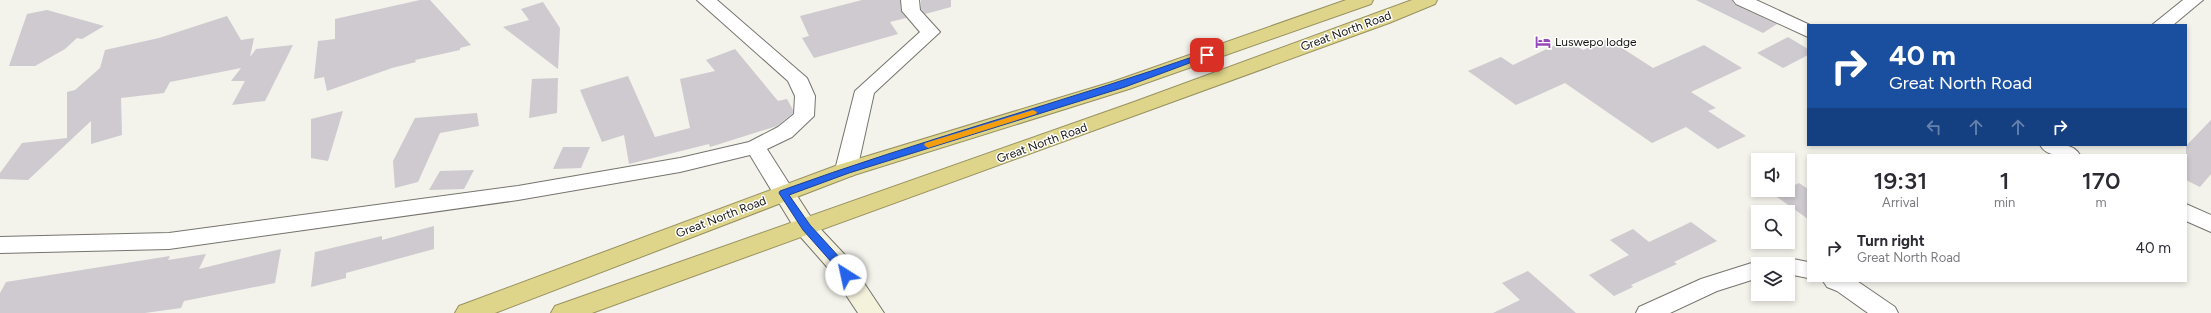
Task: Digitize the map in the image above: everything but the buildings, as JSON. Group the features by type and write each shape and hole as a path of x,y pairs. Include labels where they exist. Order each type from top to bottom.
{"highway":[{"name":"Great North Road","path":"468,313 846,170 1122,85 1364,0"},
{"name":"Great North Road","path":"564,313 806,228 1374,22 1428,0"}],"main road":[{"path":"784,193 806,228 838,262 870,313"}],"street":[{"path":"0,246 169,241 518,193 680,165 755,147 785,132 804,116 805,96 797,78 706,0"},
{"path":"846,170 866,91 931,32 911,11 910,0"},
{"path":"1742,0 1807,31"},
{"path":"2162,24 2194,0"},
{"path":"2052,146 2068,154"},
{"path":"755,147 784,193"},
{"path":"2187,212 2211,224"},
{"path":"1795,267 1807,270"},
{"path":"1648,313 1709,285 1751,270"},
{"path":"1838,282 1845,285 1886,313"}],"slow traffic":[{"path":"928,145 1033,112"}],"place":[{"name":"Luswepo lodge","path":"1543,42"}],"route":[{"path":"846,275 838,262 806,228 784,193 846,170 1122,85 1207,55"}]}
